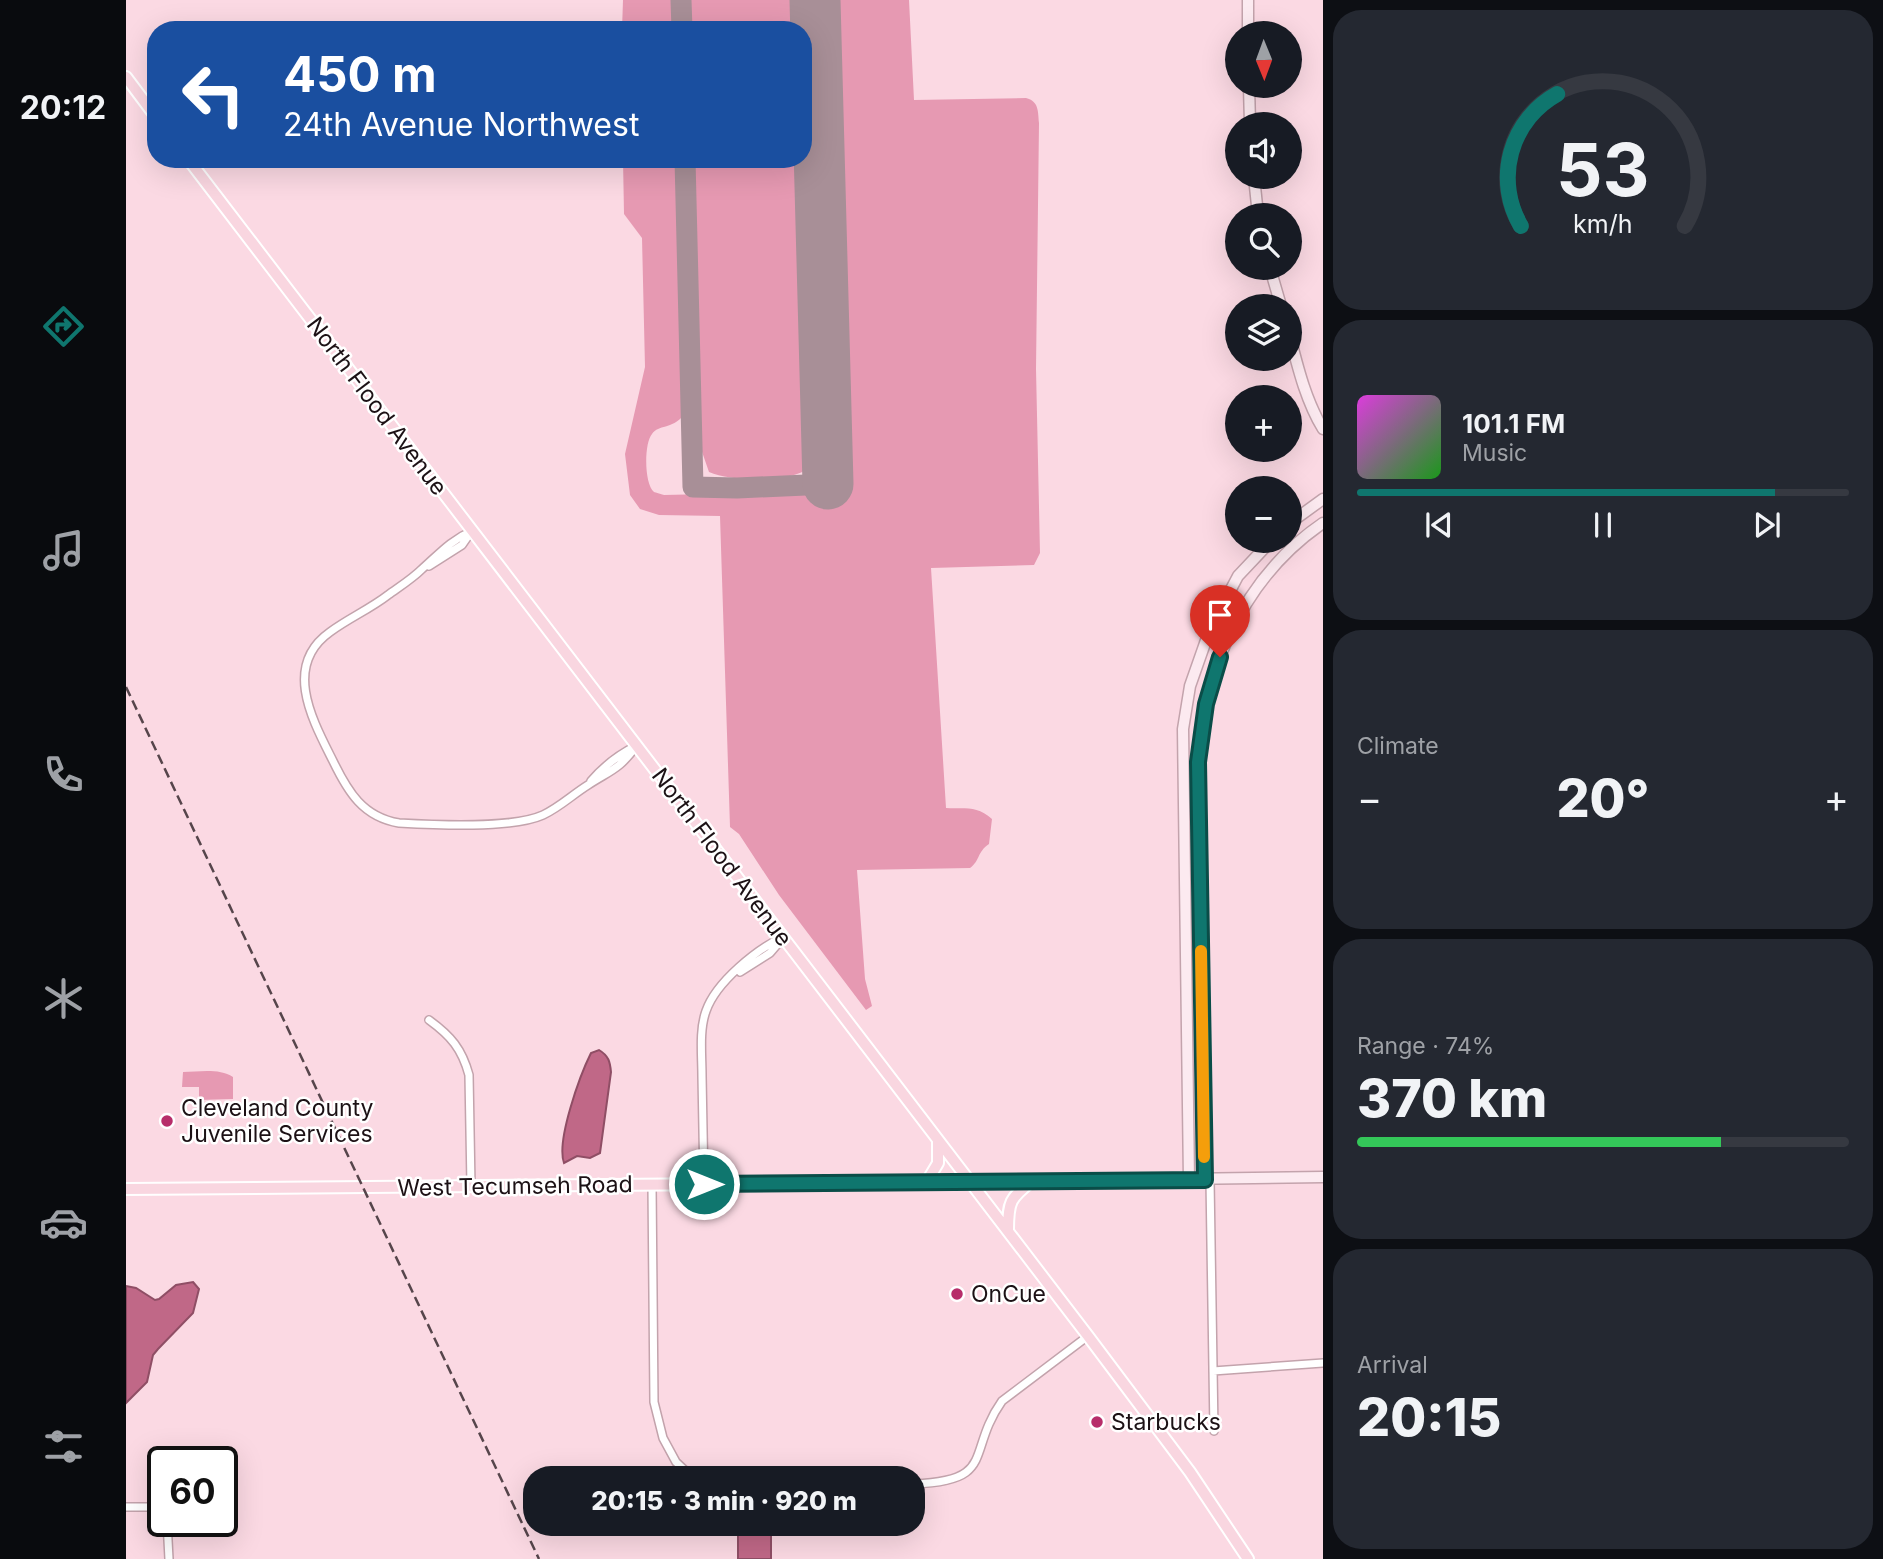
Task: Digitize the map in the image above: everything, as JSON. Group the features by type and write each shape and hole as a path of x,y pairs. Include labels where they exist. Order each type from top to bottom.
{"main road":[{"path":"1248,0 1248,21"},
{"path":"126,78 147,105"},
{"name":"North Flood Avenue","path":"195,168 1008,1230 1190,1472 1248,1559"},
{"path":"1299,371 1323,429"},
{"path":"1302,514 1323,499"},
{"path":"1207,1180 1198,781 1201,726 1214,672 1242,611 1272,569 1304,537 1323,523"},
{"path":"1189,1180 1182,765 1185,712 1198,657 1210,629 1238,576 1260,553"},
{"path":"926,1183 938,1163 938,1139"},
{"name":"West Tecumseh Road","path":"126,1189 1323,1177"},
{"path":"1008,1230 1010,1201 1032,1181"}],"street":[{"path":"472,531 462,545 422,569 378,603 331,631 312,652 305,669 304,687 308,708 340,776 359,804 375,816 393,822 485,824 523,821 556,808 587,786 604,766 622,752 637,745"},
{"path":"704,1184 703,1022 712,998 730,978 765,945 783,937"},
{"path":"429,1020 455,1041 465,1058 470,1075 471,1186"},
{"path":"1207,1180 1214,1431"},
{"path":"652,1185 654,1402 663,1438 680,1466"},
{"path":"925,1484 943,1483 958,1478 969,1470 977,1460 993,1416 1002,1401 1088,1336"},
{"path":"1213,1371 1323,1363"},
{"path":"126,1507 147,1507"},
{"path":"168,1537 169,1559"}],"shaded area":[{"path":"623,0 675,0 675,21 622,21"},
{"path":"687,0 799,0 800,21 687,21"},
{"path":"834,0 909,0 914,100 1026,98 1036,104 1038,111 1036,369 1040,553 1034,565 931,568 946,808 976,810 992,819 989,844 970,868 857,870 865,979 872,1006 866,1010 779,895 739,834 730,827 720,516 659,515 640,509 630,495 625,454 645,367 642,238 624,214 623,168 678,168 684,415 674,423 655,431 649,439 646,463 651,488 664,495 845,491"},
{"path":"691,168 803,168 810,467 801,473 761,480 732,478 709,472 700,446 696,391"},
{"path":"599,1050 608,1060 611,1072 600,1153 590,1158 577,1156 564,1163 563,1140 570,1108 591,1053"},
{"path":"215,1071 233,1077 233,1099 199,1100 199,1087 182,1087 183,1072"},
{"path":"193,1282 199,1289 193,1313 153,1355 147,1382 126,1403 126,1286 136,1288 155,1300 176,1285"},
{"path":"738,1536 771,1536 771,1559 738,1559"}],"taxiway":[{"path":"681,0 682,21"},
{"path":"685,168 693,487 828,484"}],"runway":[{"path":"815,0 828,484"}],"railway":[{"path":"126,687 539,1559"}],"slow traffic":[{"path":"1201,951 1204,1157"}],"place":[{"name":"Cleveland County Juvenile Services","path":"167,1121"},
{"name":"OnCue","path":"957,1294"},
{"name":"Starbucks","path":"1097,1422"}],"route":[{"path":"704,1184 1205,1180 1198,762 1201,726 1220,657"}]}
